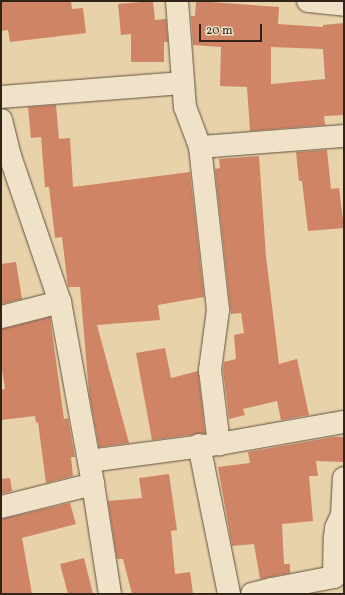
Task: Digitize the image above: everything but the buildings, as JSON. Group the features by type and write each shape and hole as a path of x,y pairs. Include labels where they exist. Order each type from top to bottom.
{"street":[{"path":"177,1 181,83 185,107 200,147 218,310 210,370 209,445 229,594"},
{"path":"308,1 343,4"},
{"path":"1,97 181,83"},
{"path":"1,120 60,302 93,484 110,594"},
{"path":"200,147 344,136"},
{"path":"1,317 60,302"},
{"path":"89,461 209,445 344,422"},
{"path":"266,592 334,577 336,528 342,515 344,478"},
{"path":"1,507 93,484"}]}
